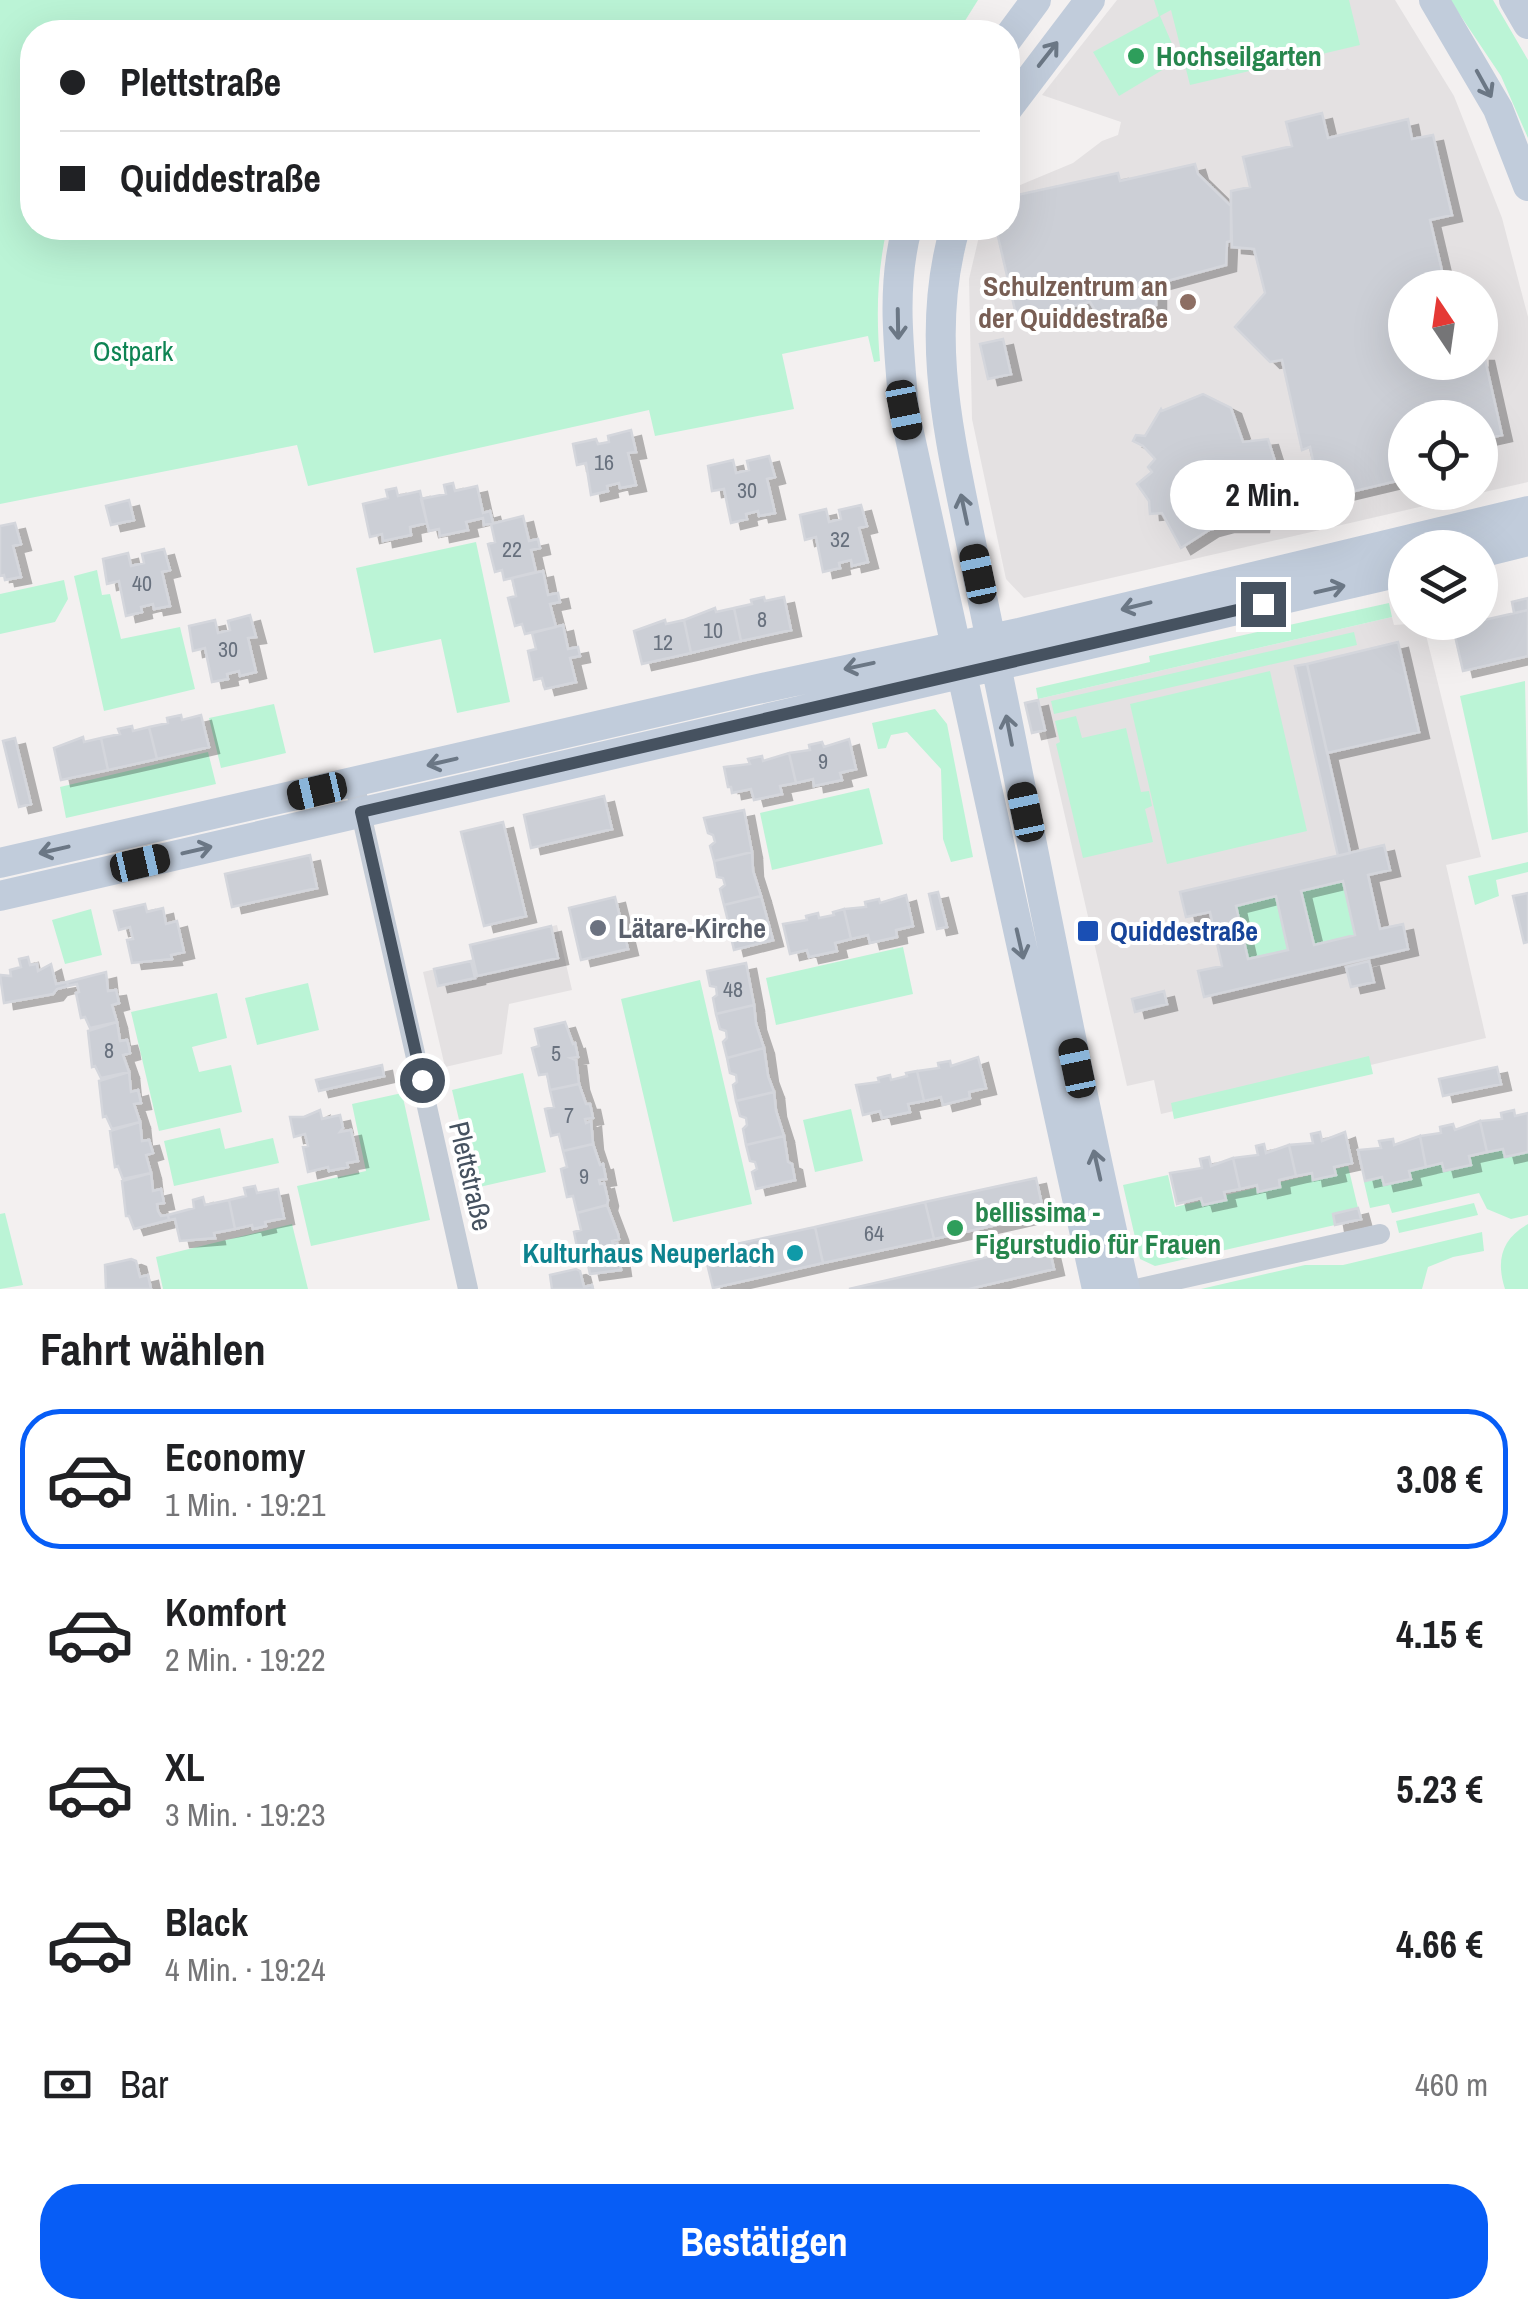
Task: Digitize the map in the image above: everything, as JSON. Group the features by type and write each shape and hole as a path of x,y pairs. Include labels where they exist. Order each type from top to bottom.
{"main road":[{"path":"1020,22 1036,0"},
{"path":"1020,92 1090,0"},
{"path":"1434,0 1498,110 1528,186"},
{"path":"1514,0 1528,24"},
{"path":"904,240 896,320 904,410 1097,1289"},
{"path":"951,240 940,305 942,381 1090,1132 1125,1289"},
{"path":"994,652 1528,511"},
{"path":"1498,549 1528,542"},
{"path":"0,896 358,797 957,659 1388,575"},
{"path":"0,863 358,797"}],"street":[{"name":"Plettstraße","path":"358,797 468,1289"},
{"path":"1136,1289 1380,1234"}],"shaded area":[{"name":"Schulzentrum an der Quiddestraße","path":"1117,0 1395,0 1454,96 1502,218 1528,317 1528,482 1498,489 1498,400 1388,400 1388,510 1406,510 1024,598 1006,579 972,419 969,279 978,240 1020,240 1020,185 1073,163 1102,141 1118,135 1121,122 1042,95"},
{"path":"1388,618 1388,640 1427,640 1481,857 1446,865 1486,1038 1161,1114 1154,1080 1127,1086 1038,699"},
{"path":"557,925 572,990 509,1004 502,1054 445,1067 423,972 473,960 470,945"}],"green space":[{"name":"Ostpark","path":"0,0 978,0 966,20 20,20 20,240 885,240 878,294 880,361 874,362 868,336 782,354 794,409 655,436 649,410 308,486 297,445 0,504"},
{"path":"1154,0 1349,0 1360,45 1190,85 1171,10 1160,16 1179,60 1119,96 1093,52 1159,16"},
{"path":"1450,0 1493,0 1528,60 1528,138 1501,76"},
{"path":"476,542 510,702 457,713 441,639 374,653 356,568"},
{"path":"97,570 102,595 110,594 121,639 180,627 195,689 104,711 74,576"},
{"path":"64,580 68,599 55,622 0,634 0,594"},
{"path":"1388,603 1388,618 1038,699 1036,688 1150,662 1149,656"},
{"path":"1354,632 1357,645 1054,714 1051,701"},
{"path":"1270,671 1307,831 1167,864 1130,704"},
{"path":"1525,681 1528,832 1492,840 1460,696"},
{"path":"274,704 286,753 221,768 209,718"},
{"path":"935,709 947,724 973,857 951,862 943,839 941,769 907,732 891,735 886,748 878,749 872,723"},
{"path":"1076,716 1082,738 1126,728 1141,792 1149,791 1152,806 1145,809 1153,842 1083,858 1056,744 1060,742 1055,721"},
{"path":"208,752 216,784 66,818 60,787"},
{"path":"869,788 883,844 772,870 760,813"},
{"path":"1528,862 1528,872 1496,880 1499,896 1475,905 1468,876"},
{"path":"1343,881 1355,935 1314,945 1301,891"},
{"path":"1276,896 1288,950 1248,959 1236,906"},
{"path":"91,909 102,955 65,964 52,920"},
{"path":"903,947 913,994 776,1025 766,978"},
{"path":"700,980 752,1204 673,1222 621,999"},
{"path":"308,983 319,1030 257,1045 245,998"},
{"path":"217,993 227,1038 192,1047 199,1072 231,1065 242,1112 159,1131 131,1012"},
{"path":"1369,1056 1373,1074 1174,1119 1171,1103"},
{"path":"523,1073 546,1172 475,1188 452,1090"},
{"path":"402,1093 430,1220 311,1246 297,1186 366,1171 352,1104"},
{"path":"851,1109 863,1161 815,1172 803,1120"},
{"path":"220,1128 225,1149 273,1138 279,1163 174,1186 164,1141"},
{"path":"1528,1144 1528,1215 1511,1219 1487,1209 1479,1193 1392,1213 1389,1204 1370,1208 1364,1182"},
{"path":"1348,1166 1358,1208 1333,1214 1335,1225 1155,1266 1140,1259 1123,1185 1168,1175 1175,1207"},
{"path":"1474,1203 1478,1215 1399,1233 1396,1221"},
{"path":"5,1213 23,1285 0,1289 0,1214"},
{"path":"292,1224 308,1289 163,1289 156,1257"},
{"path":"1528,1224 1528,1289 1505,1289 1503,1252 1512,1237"},
{"path":"1482,1232 1484,1251 1428,1267 1422,1289 1201,1289 1305,1265 1343,1265"}],"building":[{"path":"1322,113 1328,138 1408,119 1412,139 1433,135 1452,215 1430,220 1442,270 1388,270 1388,380 1490,380 1494,400 1388,400 1388,483 1321,499 1310,447 1302,450 1282,360 1270,362 1235,327 1265,293 1254,249 1232,247 1231,191 1250,187 1243,157 1292,146 1286,122"},
{"path":"1195,164 1198,174 1231,206 1226,265 1156,284 1156,305 1099,317 1090,302 1017,319 999,240 1020,240 1020,194 1118,173 1120,181"},
{"path":"1003,339 1011,374 988,379 980,344"},
{"path":"1203,394 1231,408 1243,442 1268,439 1279,474 1264,484 1259,526 1209,530 1181,548 1162,513 1150,514 1149,501 1137,484 1152,472 1148,467 1155,459 1133,441 1136,435 1145,436 1161,409"},
{"path":"631,430 636,452 628,453 636,485 620,488 619,483 607,486 608,491 591,495 586,463 577,465 573,444 596,439 598,444 609,442 608,436"},
{"path":"769,456 775,477 767,479 775,513 759,516 758,511 731,523 724,489 712,491 708,466 733,460 736,473 749,470 747,461"},
{"path":"453,483 455,491 477,486 483,513 490,511 493,523 484,525 483,518 466,522 468,530 440,536 439,529 429,531 421,499 446,494 444,485"},
{"path":"396,488 398,496 420,491 427,523 410,527 411,535 383,541 382,534 370,537 363,504 388,498 386,490"},
{"path":"129,500 134,520 111,525 106,506"},
{"path":"861,505 867,526 859,528 868,562 852,566 851,560 839,563 840,568 823,572 816,537 805,540 800,515 826,509 829,522 841,519 839,510"},
{"path":"523,516 529,541 538,539 540,548 531,550 536,572 504,580 502,570 495,572 488,544 495,542 491,524"},
{"path":"15,523 21,544 13,546 21,577 5,580 4,575 0,576 0,526"},
{"path":"164,549 170,570 162,572 170,606 154,609 153,604 126,616 119,581 107,584 103,559 128,553 131,566 144,563 142,554"},
{"path":"543,571 548,595 558,593 560,602 550,604 556,627 525,634 522,624 515,626 508,598 516,596 512,578"},
{"path":"764,597 765,601 784,597 791,630 741,641 734,608"},
{"path":"1528,598 1528,610 1514,613 1512,602"},
{"path":"715,608 716,612 734,608 741,641 691,653 684,620"},
{"path":"1528,610 1528,656 1463,671 1456,640 1498,640 1498,617"},
{"path":"250,615 256,637 248,638 256,672 240,676 239,671 227,674 228,679 212,682 205,648 193,651 189,626 215,620 218,633 230,630 228,621"},
{"path":"665,620 666,624 684,620 691,653 642,664 634,631"},
{"path":"563,625 568,649 578,647 580,656 570,658 576,682 545,689 542,678 534,680 528,651 536,649 532,633"},
{"path":"1398,642 1419,732 1327,753 1307,664"},
{"path":"1307,664 1350,853 1338,856 1295,666"},
{"path":"1038,700 1045,730 1032,733 1025,703"},
{"path":"181,715 182,720 201,715 209,747 157,759 149,727"},
{"path":"132,726 133,731 149,727 157,759 108,770 101,738 120,734 118,729"},
{"path":"83,737 84,742 101,738 108,770 61,780 54,748"},
{"path":"15,738 31,804 19,807 3,741"},
{"path":"849,739 856,769 840,773 842,780 814,786 813,779 796,783 789,753 810,750 809,745 822,742 824,747"},
{"path":"789,753 796,783 780,786 782,794 754,800 751,789 732,793 728,787 724,767"},
{"path":"604,796 612,829 531,848 524,815"},
{"path":"744,810 752,852 714,861 710,846 715,842 704,818"},
{"path":"503,822 526,916 484,926 461,832"},
{"path":"1384,845 1390,870 1368,875 1380,929 1403,924 1408,949 1204,997 1198,971 1222,966 1210,912 1186,917 1180,892","holes":["1343,881 1355,935 1314,945 1301,891","1276,896 1288,950 1248,959 1236,906"]},
{"path":"752,852 761,896 724,905 720,889 725,885 723,878 717,877 714,861"},
{"path":"310,855 317,888 232,907 225,874"},
{"path":"938,892 947,927 937,929 929,894"},
{"path":"1528,893 1528,942 1524,943 1513,896"},
{"path":"906,895 913,926 896,930 897,937 870,943 868,935 851,939 844,909"},
{"path":"761,896 773,940 734,950 730,933 733,922 728,921 724,905"},
{"name":"Lätare-Kirche","path":"615,897 628,949 581,960 569,908"},
{"path":"145,904 147,912 163,908 166,924 177,921 184,952 171,955 172,959 132,963 127,940 133,939 130,927 119,930 114,911"},
{"path":"844,909 851,939 835,943 837,951 809,957 807,950 790,954 783,924 807,920 806,916 818,913 819,918 834,915 833,912"},
{"path":"551,926 558,958 477,976 470,945"},
{"path":"28,957 30,965 37,964 38,971 51,964 56,984 67,982 68,986 53,994 4,1003 0,975 11,976 10,970 21,967 19,959"},
{"path":"471,961 475,978 438,986 434,969"},
{"path":"1369,961 1374,982 1351,987 1346,967"},
{"path":"746,963 754,1005 716,1014 716,987 710,986 707,971"},
{"path":"106,972 108,991 116,990 119,1003 112,1005 117,1022 90,1028 85,1017 81,1018 77,984 68,986 67,982"},
{"path":"1164,991 1167,1004 1135,1012 1132,999"},
{"path":"754,1005 764,1048 727,1058 723,1042 726,1031 720,1029 716,1014"},
{"path":"117,1022 120,1041 127,1040 129,1047 130,1053 123,1055 129,1072 101,1078 92,1067 88,1031"},
{"path":"565,1022 575,1043 578,1057 571,1058 576,1060 579,1084 550,1090 547,1074 539,1075 532,1048 539,1046 535,1029"},
{"path":"764,1048 774,1092 736,1101 736,1075 730,1073 727,1058"},
{"path":"978,1057 986,1088 969,1092 970,1098 943,1105 941,1097 924,1101 917,1071 939,1068 938,1063 950,1061 951,1066"},
{"path":"382,1065 384,1076 319,1091 316,1080"},
{"path":"1497,1067 1501,1084 1443,1096 1439,1079"},
{"path":"917,1071 924,1101 908,1104 910,1112 882,1118 880,1111 863,1115 856,1085"},
{"path":"129,1072 131,1092 138,1090 141,1103 134,1104 140,1122 112,1129 103,1117 99,1081"},
{"path":"579,1084 586,1104 590,1104 593,1118 585,1119 586,1123 591,1121 593,1144 563,1151 559,1134 551,1136 545,1109 554,1107 550,1090"},
{"path":"774,1092 784,1136 746,1145 746,1118 740,1116 736,1101"},
{"path":"320,1110 322,1119 340,1115 340,1132 351,1130 358,1161 347,1163 348,1167 308,1172 303,1147 308,1146 305,1134 294,1137 290,1117 304,1117"},
{"path":"1514,1110 1515,1116 1528,1113 1528,1152 1505,1157 1503,1149 1487,1152 1480,1121 1502,1119 1501,1113"},
{"path":"1480,1121 1487,1152 1469,1156 1471,1165 1444,1171 1442,1163 1426,1167 1420,1136 1441,1133 1440,1127 1453,1124 1455,1130"},
{"path":"140,1122 142,1141 149,1140 153,1153 146,1155 151,1173 123,1179 118,1166 115,1167 110,1131"},
{"path":"1320,1132 1322,1141 1345,1132 1352,1163 1334,1167 1336,1175 1313,1180 1312,1173 1296,1176 1289,1145 1313,1143 1311,1134"},
{"path":"784,1136 795,1180 756,1189 752,1172 757,1169 755,1162 750,1161 746,1145"},
{"path":"1420,1136 1426,1167 1409,1171 1411,1179 1384,1185 1382,1177 1365,1181 1358,1150 1381,1148 1379,1141 1393,1139 1394,1145"},
{"path":"593,1144 600,1165 603,1164 606,1179 599,1180 604,1183 607,1205 577,1213 573,1196 567,1197 561,1169 567,1167 563,1151"},
{"path":"1264,1144 1266,1153 1289,1145 1296,1176 1279,1180 1280,1187 1258,1192 1257,1185 1240,1189 1233,1158 1258,1155 1256,1146"},
{"path":"1209,1157 1211,1166 1233,1158 1240,1189 1224,1192 1226,1200 1203,1205 1201,1198 1177,1204 1170,1173 1202,1168 1200,1159"},
{"path":"151,1173 153,1191 161,1189 164,1203 157,1204 158,1211 161,1216 168,1215 169,1220 134,1229 126,1216 122,1181"},
{"path":"1036,1178 1044,1214 934,1239 925,1202"},
{"path":"255,1186 257,1193 278,1189 284,1218 253,1229 252,1225 235,1229 229,1200 246,1196 244,1188"},
{"path":"203,1197 205,1205 229,1200 235,1229 214,1233 215,1238 180,1241 175,1219 169,1220 168,1215 194,1208 193,1200"},
{"path":"925,1202 934,1239 823,1263 815,1227"},
{"path":"607,1205 618,1234 619,1239 612,1241 617,1243 621,1270 590,1274 586,1256 579,1257 574,1232 581,1230 577,1213"},
{"path":"1358,1208 1361,1219 1335,1225 1333,1214"},
{"path":"815,1227 823,1263 713,1288 704,1251"},
{"path":"1048,1243 1054,1269 969,1289 849,1289"},
{"path":"136,1261 140,1277 148,1275 151,1289 106,1289 105,1265"},
{"path":"576,1269 584,1287 592,1285 593,1289 552,1289 550,1275"}],"place":[{"name":"Hochseilgarten","path":"1136,56"},
{"name":"Schulzentrum an der Quiddestraße","path":"1188,302"},
{"name":"Lätare-Kirche","path":"598,928"},
{"name":"Quiddestraße","path":"1088,931"},
{"name":"bellissima - Figurstudio für Frauen","path":"955,1228"},
{"name":"Kulturhaus Neuperlach","path":"795,1253"}],"route":[{"path":"422,1080 361,812 1263,604"}]}
